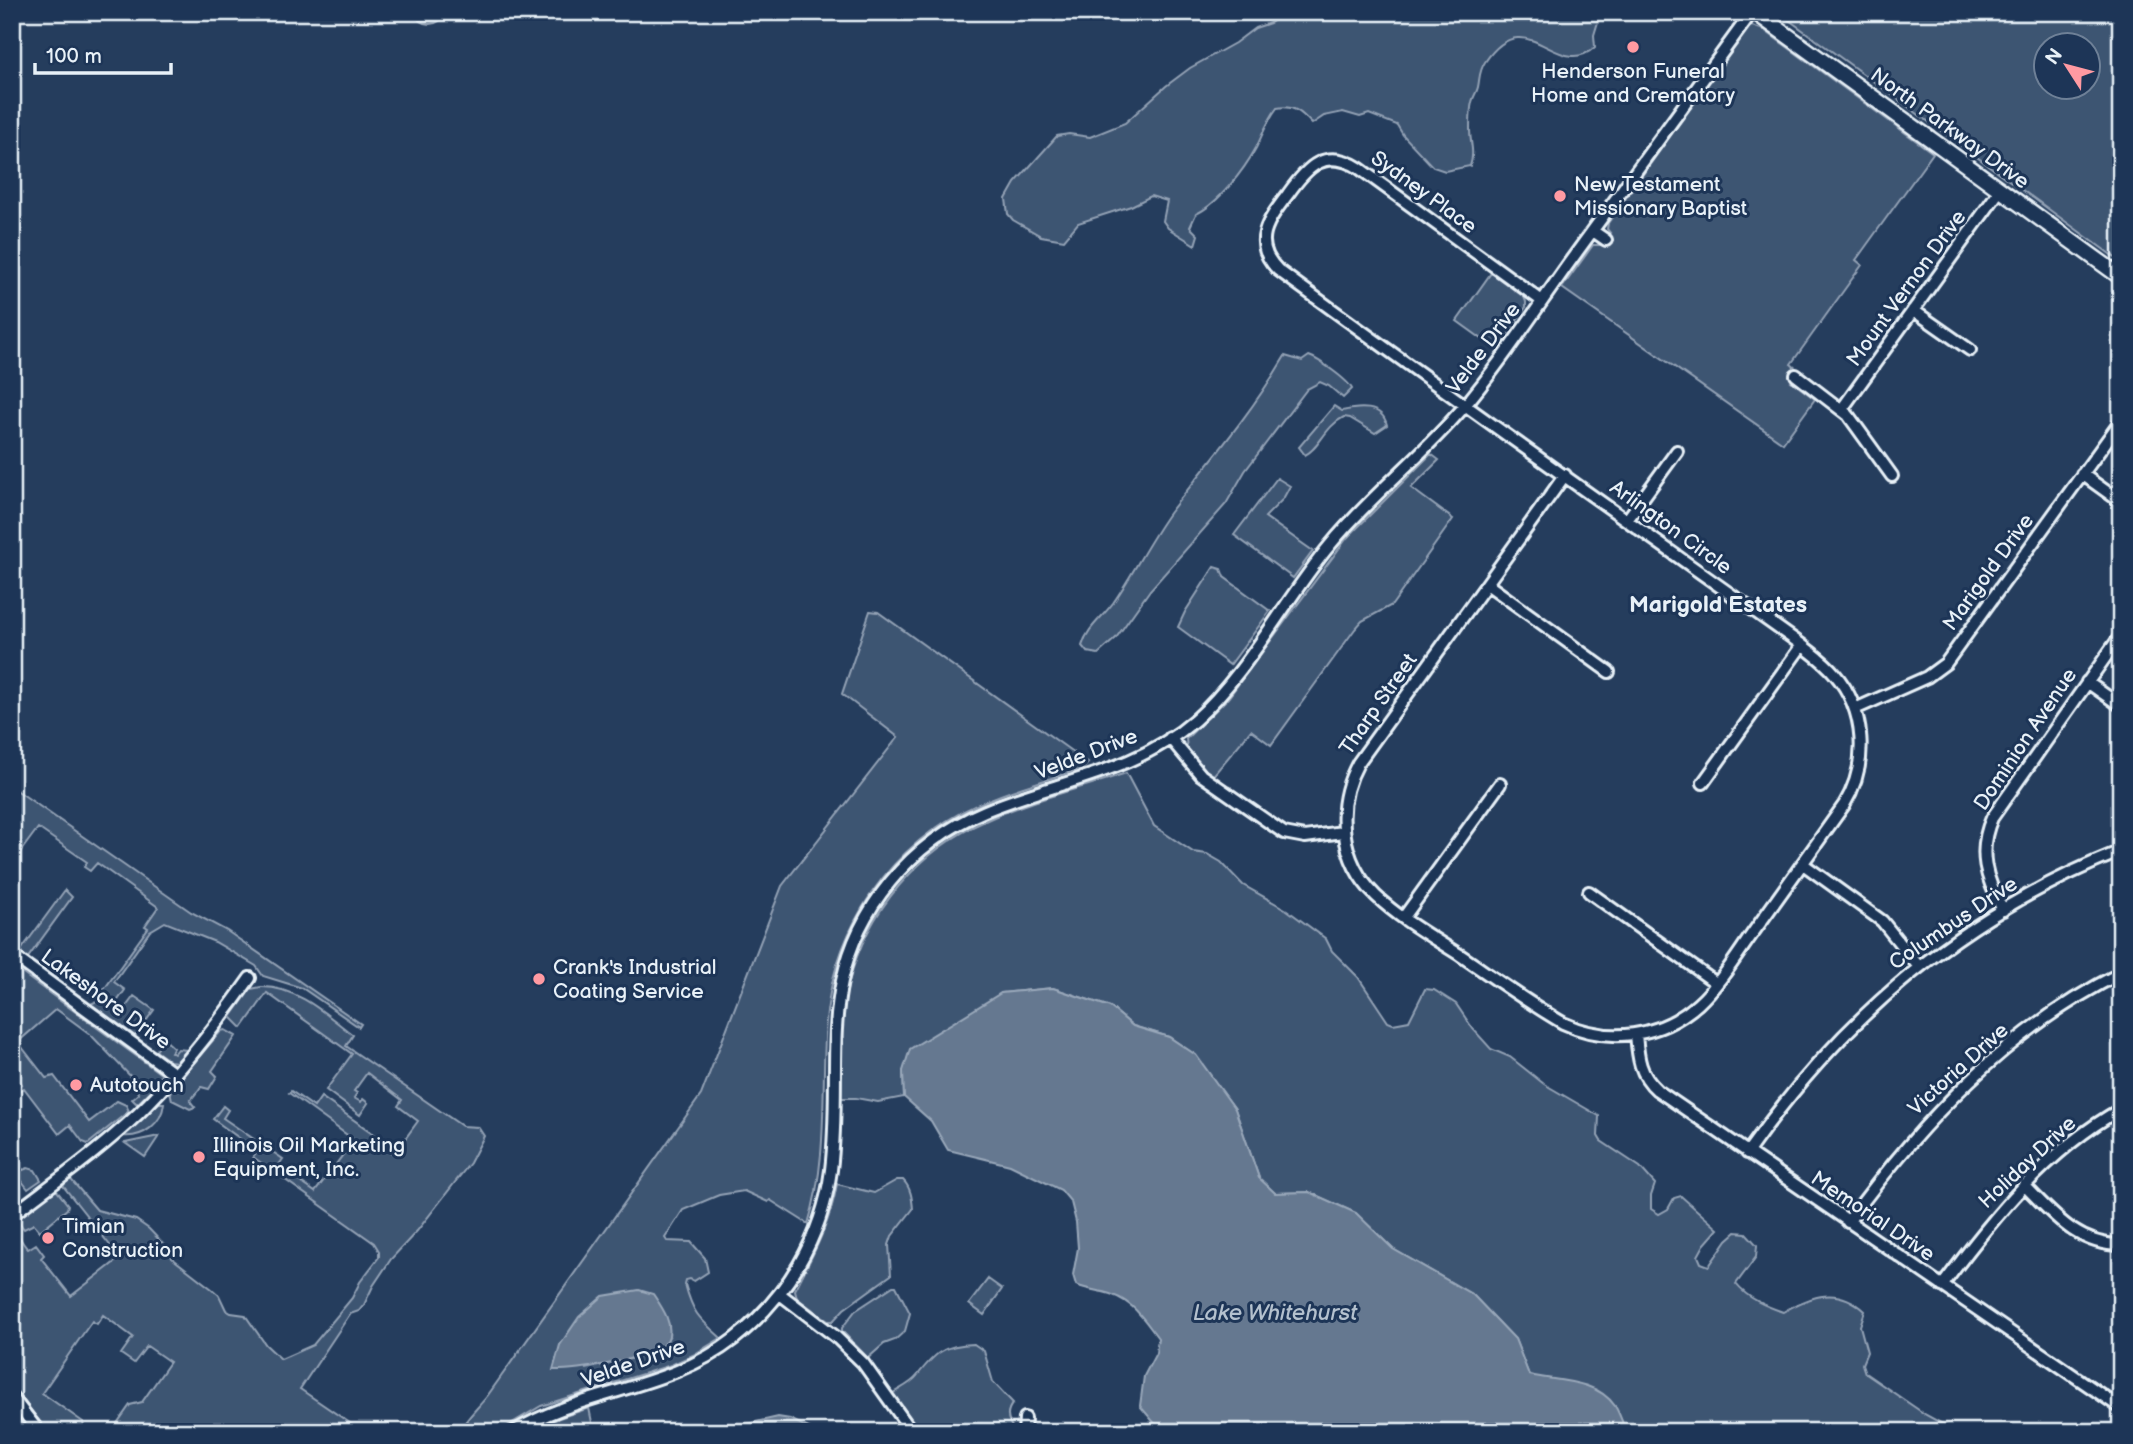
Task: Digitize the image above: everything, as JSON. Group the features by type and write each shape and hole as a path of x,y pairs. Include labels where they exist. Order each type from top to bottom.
{"main road":[{"name":"North Parkway Drive","path":"1754,12 2121,277"}],"street":[{"name":"Velde Drive","path":"513,1432 552,1411 690,1366 737,1337 780,1294 803,1258 817,1229 823,1208 832,1153 834,1028 839,989 857,935 880,895 909,862 956,825 995,807 1124,764 1170,738 1195,720 1222,691 1333,541 1466,404 1754,12"},
{"name":"Sydney Place","path":"1264,244 1266,226 1284,198 1310,167 1328,160 1347,162 1542,301"},
{"name":"Mount Vernon Drive","path":"1842,409 2000,190"},
{"path":"1593,231 1606,240"},
{"path":"1251,246 1264,244"},
{"name":"Arlington Circle","path":"1264,244 1269,260 1278,270 1391,354 1466,404 1801,645 1835,674 1855,709 1861,747 1857,777 1844,805 1716,984 1683,1015 1659,1028 1636,1034"},
{"path":"1913,310 1970,350"},
{"path":"1796,375 1842,409 1856,424 1892,476"},
{"name":"Marigold Drive","path":"1855,709 1927,677 1942,667 2121,421"},
{"path":"1627,520 1676,451"},
{"path":"2082,474 2121,502"},
{"name":"Tharp Street","path":"1565,475 1359,763 1344,800 1343,832 1352,862 1366,885 1404,917 1563,1023 1600,1035 1636,1034"},
{"path":"1487,584 1609,672"},
{"name":"Dominion Avenue","path":"2003,910 1989,882 1984,863 1984,841 1988,826 2000,804 2121,635"},
{"path":"1703,783 1801,645"},
{"path":"2087,682 2121,706"},
{"path":"1170,738 1200,775 1284,833 1305,837 1343,832"},
{"path":"1404,917 1500,783"},
{"name":"Columbus Drive","path":"1747,1153 1833,1046 1874,1005 1919,967 2003,910 2076,869 2121,851"},
{"path":"1803,864 1882,921 1919,967"},
{"path":"1589,892 1716,984"},
{"name":"Lakeshore Drive","path":"12,955 176,1075"},
{"name":"Victoria Drive","path":"1848,1222 1898,1155 1966,1083 2040,1024 2121,973"},
{"path":"12,1214 114,1136 176,1075 250,978"},
{"name":"Memorial Drive","path":"1636,1034 1639,1065 1647,1081 1679,1107 2121,1408"},
{"name":"Holiday Drive","path":"1942,1286 1986,1228 2024,1185 2081,1135 2121,1109"},
{"path":"2024,1185 2074,1233 2099,1243 2121,1245"},
{"path":"780,1294 836,1337 863,1363 912,1432"},
{"path":"12,1397 39,1432"},
{"path":"1024,1432 1025,1418"}],"shaded area":[{"path":"1287,12 1601,12 1594,35 1595,47 1581,55 1568,55 1528,39 1515,38 1500,45 1485,62 1471,108 1470,166 1445,171 1433,167 1397,125 1369,114 1360,117 1343,112 1324,116 1312,124 1297,110 1283,107 1277,108 1251,157 1230,186 1213,203 1196,214 1190,227 1198,235 1195,245 1168,228 1163,221 1167,201 1151,196 1131,206 1078,223 1064,240 1041,236 1013,220 1008,214 1006,199 1015,183 1057,136 1069,134 1090,137 1125,123 1190,68 1235,43 1255,28 1270,23"},
{"path":"1778,12 2121,12 2121,262"},
{"path":"1752,26 1764,30 1933,153 1856,260 1862,265 1791,364 1798,370 1791,381 1815,399 1783,443 1562,288 1593,245 1602,245 1611,234 1607,229 1608,223 1747,29"},
{"path":"1491,273 1524,297 1526,302 1526,307 1496,349 1457,321"},
{"path":"1285,356 1302,361 1309,356 1326,365 1352,389 1343,398 1320,382 1307,389 1245,471 1226,504 1150,590 1116,638 1098,654 1087,652 1082,646 1087,634 1113,603 1170,512 1245,417"},
{"path":"1334,406 1342,411 1362,408 1375,410 1387,425 1375,433 1344,417 1305,455 1299,447"},
{"path":"1431,454 1439,460 1411,488 1453,519 1392,605 1362,621 1355,629 1271,745 1251,730 1212,777 1187,749 1186,739 1228,698 1347,538"},
{"path":"1277,478 1290,486 1283,499 1265,517 1313,551 1293,578 1234,535"},
{"path":"1214,567 1221,569 1224,577 1270,611 1230,665 1178,627"},
{"path":"870,611 878,612 1088,763 1082,769 976,805 932,831 905,854 882,879 863,907 847,937 828,1003 821,1155 808,1224 770,1200 768,1202 744,1191 719,1195 683,1210 665,1238 667,1241 691,1242 705,1258 708,1272 694,1281 686,1280 685,1284 698,1315 721,1338 671,1365 541,1406 497,1432 459,1432 701,1095 782,886 898,737 842,694","holes":["668,1338 662,1346 643,1356 585,1369"]},
{"path":"1126,773 1154,826 1193,852 1207,854 1221,862 1243,885 1287,910 1326,939 1332,951 1358,977 1388,1022 1393,1024 1409,1021 1425,989 1434,990 1456,1004 1491,1049 1510,1057 1544,1084 1599,1116 1598,1136 1601,1141 1640,1167 1655,1184 1651,1209 1659,1214 1668,1209 1674,1198 1681,1196 1718,1229 1698,1256 1701,1263 1709,1266 1727,1240 1736,1232 1746,1233 1757,1245 1756,1257 1736,1284 1752,1298 1783,1312 1804,1301 1825,1296 1845,1298 1855,1303 1865,1311 1860,1326 1867,1352 1862,1364 1865,1373 1926,1415 1957,1432 1626,1432 1614,1405 1529,1375 1515,1339 1473,1295 1393,1249 1356,1213 1309,1192 1275,1193 1259,1178 1235,1109 1195,1055 1169,1037 1133,1026 1110,1007 1053,988 1001,993 903,1071 904,1097 878,1102 841,1098 842,1025 849,982 869,931 899,886 938,848 985,821 1037,801"},
{"path":"12,787 191,912 227,931 361,1024 359,1027 302,988 263,976 256,966 215,942 165,922 150,931 114,982 125,990 114,1006 122,1012 134,996 154,1010 135,1036 91,1004 148,928 145,926 158,907 97,863 90,871 84,867 87,862 38,828 12,863"},
{"path":"65,890 72,897 27,959 19,953"},
{"path":"12,966 161,1074 159,1083 137,1104 132,1099 138,1094 135,1081 90,1034 56,1009 18,1042 46,1078 54,1076 89,1122 117,1101 126,1105 129,1111 88,1144 83,1142 70,1125 59,1134 24,1088 12,1095 12,1091 22,1084 12,1071"},
{"path":"261,987 299,996 322,1011 353,1035 346,1046 462,1126 478,1127 484,1136 470,1163 417,1231 391,1259 364,1305 359,1311 350,1314 300,1389 363,1432 111,1432 130,1405 142,1402 170,1362 147,1346 134,1363 121,1354 133,1337 103,1315 97,1324 92,1321 42,1393 83,1422 84,1428 81,1432 48,1432 12,1386 12,1279 16,1276 12,1271 12,1224 28,1249 36,1244 44,1255 41,1258 71,1296 120,1258 64,1187 63,1181 68,1176 97,1210 136,1220 149,1229 168,1249 172,1258 219,1295 226,1310 245,1315 266,1345 281,1359 313,1345 352,1298 360,1282 379,1257 374,1243 253,1157 257,1151 213,1119 223,1106 228,1110 223,1118 283,1159 278,1166 315,1192 354,1140 289,1093 291,1091 314,1107 321,1097 378,1137 381,1145 394,1154 418,1121 398,1106 402,1100 367,1073 354,1091 357,1093 354,1098 368,1103 360,1115 326,1090 352,1054 267,993 242,1028 231,1017 251,989"},
{"path":"225,1030 236,1036 212,1071 217,1076 209,1089 201,1087 190,1101 195,1107 190,1109 172,1100 170,1091 221,1031"},
{"path":"164,1039 174,1048 171,1052 174,1054 178,1049 188,1050 177,1062 170,1061 156,1051"},
{"path":"159,1103 164,1103 160,1117 150,1128 138,1135 123,1136"},
{"path":"159,1136 145,1157 125,1143"},
{"path":"12,1157 23,1170 35,1170 41,1180 28,1189 12,1168"},
{"path":"897,1180 903,1180 908,1186 913,1209 892,1236 889,1245 891,1275 844,1309 833,1321 828,1321 797,1298 795,1290 825,1226 837,1184 874,1193"},
{"path":"51,1189 57,1191 68,1205 67,1209 40,1231 34,1224 24,1229 17,1220 17,1215"},
{"path":"988,1279 1002,1289 984,1315 969,1304"},
{"path":"896,1286 910,1313 905,1331 868,1358 842,1328 855,1311"},
{"path":"974,1344 984,1351 993,1382 1013,1403 1008,1418 1016,1432 921,1432 893,1393 912,1381 929,1361 947,1348"},
{"path":"589,1408 594,1432 529,1432 559,1418"}],"water":[{"path":"413,12 446,12 439,21 430,24 420,21"},
{"name":"Lake Whitehurst","path":"1053,988 1110,1007 1133,1026 1169,1037 1196,1055 1235,1109 1259,1178 1275,1193 1309,1192 1356,1213 1393,1249 1473,1295 1515,1339 1529,1375 1575,1383 1598,1391 1615,1406 1626,1432 1162,1432 1140,1406 1144,1376 1156,1353 1158,1338 1135,1309 1121,1299 1076,1285 1073,1275 1078,1248 1071,1202 1061,1190 1010,1165 948,1150 931,1121 904,1097 903,1071 910,1049 1001,993"},
{"path":"639,1290 653,1294 666,1315 669,1333 668,1339 661,1346 633,1358 615,1362 553,1370 560,1345 579,1317 603,1296"},
{"path":"778,1417 790,1419 817,1432 712,1432"}],"place":[{"name":"Henderson Funeral Home and Crematory","path":"1633,47"},
{"name":"New Testament Missionary Baptist","path":"1560,196"},
{"name":"Crank's Industrial Coating Service","path":"539,979"},
{"name":"Autotouch","path":"76,1085"},
{"name":"Illinois Oil Marketing Equipment, Inc.","path":"199,1157"},
{"name":"Timian Construction","path":"48,1238"}],"district":[{"name":"Marigold Estates","path":"1718,604"}]}
